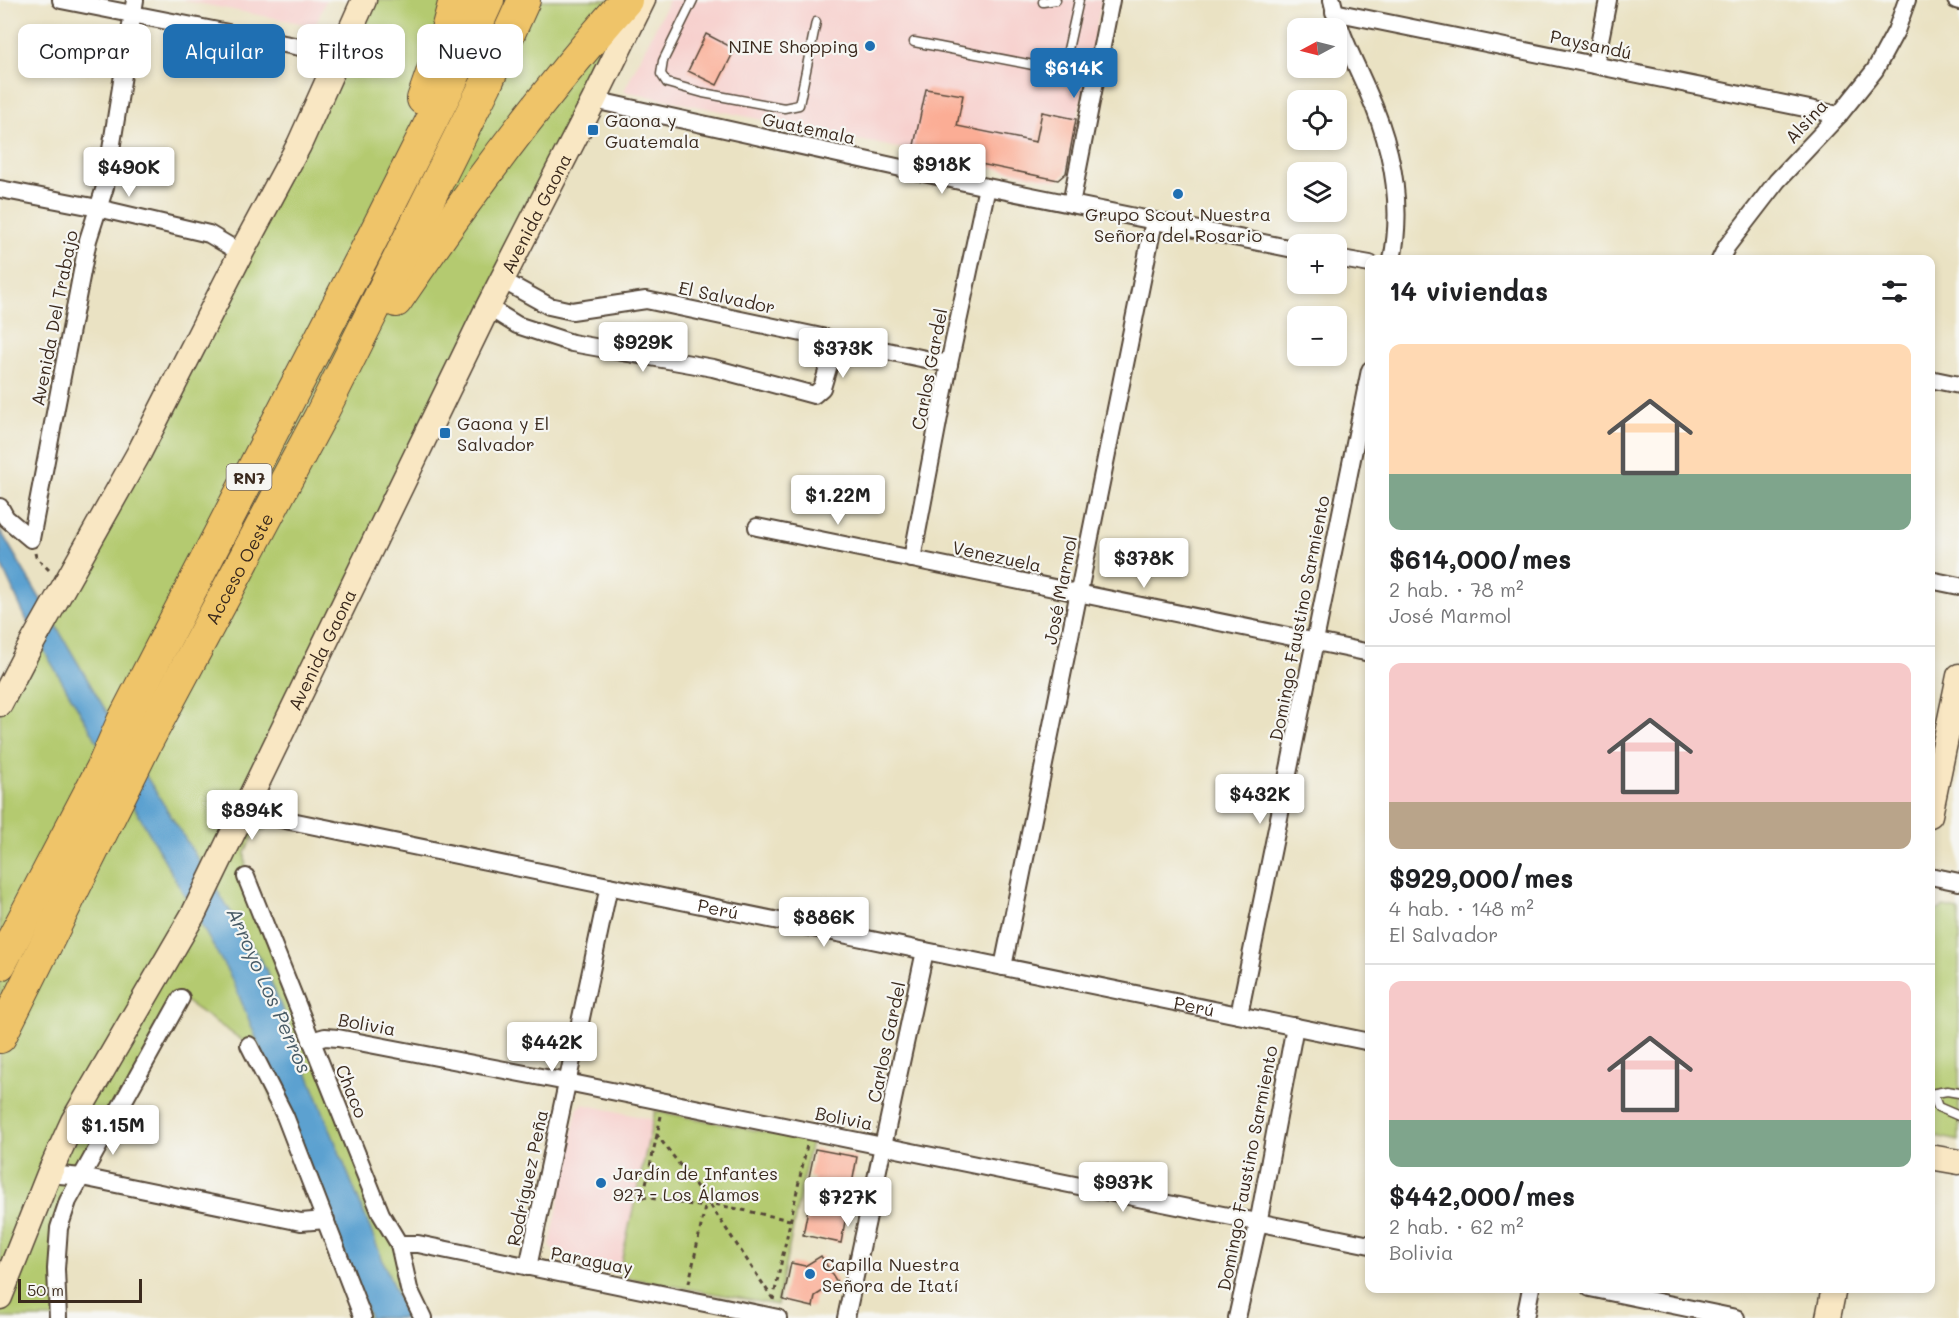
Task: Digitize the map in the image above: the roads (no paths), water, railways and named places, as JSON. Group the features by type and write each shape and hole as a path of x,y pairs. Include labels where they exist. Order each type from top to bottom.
{"highway":[{"path":"375,233 447,30 455,0"},
{"name":"Acceso Oeste","path":"0,964 375,233 450,84 488,0"},
{"name":"Acceso Oeste","path":"0,1037 146,743 320,417 486,84 524,0"},
{"path":"320,417 463,203 550,88 626,0"}],"street":[{"path":"61,0 134,7 297,45"},
{"path":"353,24 363,0"},
{"name":"Avenida Gaona","path":"0,1297 49,1174 74,1121 194,913 488,307 643,0"},
{"path":"1071,204 1111,0"},
{"path":"1595,65 1608,0"},
{"name":"Alsina","path":"1722,255 1777,181 1839,115 1875,70 1896,31 1907,0"},
{"path":"1333,6 1347,48 1376,110 1384,134 1398,208 1393,255"},
{"name":"Paysandú","path":"1333,6 1595,65 1839,115"},
{"name":"Avenida Del Trabajo","path":"0,507 6,518 31,538 88,240 105,187 134,7"},
{"path":"0,704 139,453 298,146 329,78"},
{"name":"Guatemala","path":"594,100 987,187 1287,248"},
{"name":"Carlos Gardel","path":"912,559 949,364 987,187"},
{"path":"0,189 98,208 209,234 241,253"},
{"name":"José Marmol","path":"1003,967 1154,221"},
{"path":"1347,260 1365,263"},
{"name":"El Salvador","path":"502,280 549,306 572,311 646,300 949,364"},
{"path":"488,307 517,325 572,343 713,368 814,395 822,388 836,341"},
{"path":"1935,380 1959,385"},
{"name":"Domingo Faustino Sarmiento","path":"1239,1015 1365,395"},
{"name":"Venezuela","path":"757,527 1365,652"},
{"path":"1935,581 1959,586"},
{"path":"1935,768 1959,676"},
{"name":"Perú","path":"242,812 1365,1041"},
{"name":"Chaco","path":"246,877 381,1214 399,1244 408,1289 423,1318"},
{"path":"1935,877 1959,882"},
{"name":"Rodríguez Peña","path":"528,1267 609,886"},
{"name":"Carlos Gardel","path":"846,1318 925,951"},
{"path":"58,1318 56,1269 59,1228 68,1201 181,998"},
{"name":"Domingo Faustino Sarmiento","path":"1237,1318 1258,1224 1295,1026"},
{"name":"Bolivia","path":"311,1041 325,1037 338,1038 567,1082 1365,1244"},
{"path":"249,1045 285,1116 363,1318"},
{"path":"1935,1158 1959,1162"},
{"path":"49,1174 82,1177 301,1222 326,1220"},
{"name":"Paraguay","path":"399,1244 418,1244 773,1317"},
{"path":"1525,1318 1530,1293"},
{"path":"1614,1293 1736,1318"},
{"path":"1828,1318 1833,1293"}],"lane":[{"path":"693,0 663,62 661,75 667,83 749,102 784,108 799,105 816,22"},
{"path":"1043,2 1056,0"},
{"path":"914,42 1033,65 1054,62 1067,54 1079,0"},
{"path":"1935,1093 1947,1091 1959,1093"},
{"path":"1935,1101 1938,1107 1959,1116"}],"water":[{"name":"Arroyo Los Perros","path":"0,530 113,723 265,967 406,1318 370,1318 233,981 28,623 0,562"}],"place":[{"name":"NINE Shopping","path":"870,46"},
{"name":"Gaona y Guatemala","path":"593,130"},
{"name":"Grupo Scout Nuestra Señora del Rosario","path":"1178,194"},
{"name":"Gaona y El Salvador","path":"445,433"},
{"name":"Jardín de Infantes 927 - Los Álamos","path":"601,1183"},
{"name":"Capilla Nuestra Señora de Itatí","path":"810,1274"}]}
